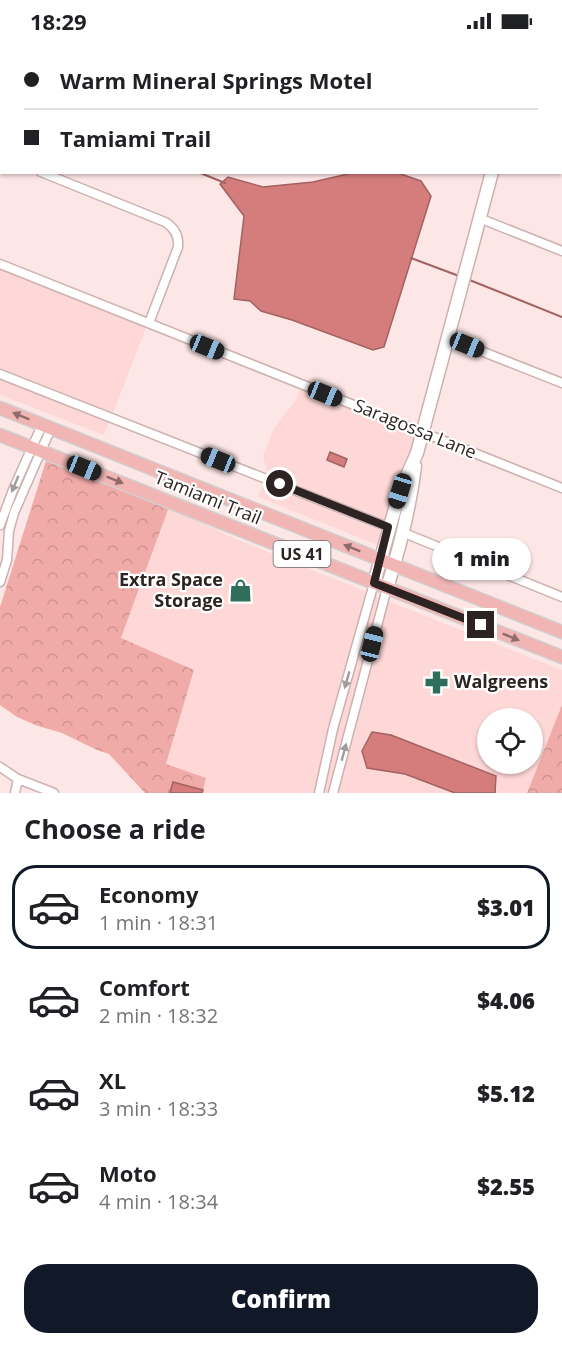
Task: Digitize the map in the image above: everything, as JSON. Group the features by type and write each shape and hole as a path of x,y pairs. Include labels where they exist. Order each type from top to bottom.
{"main road":[{"name":"US 41","path":"0,408 46,427"},
{"name":"Tamiami Trail","path":"46,427 562,632"},
{"name":"US 41","path":"0,435 36,449"},
{"name":"Tamiami Trail","path":"36,449 562,657"}],"street":[{"path":"46,174 165,222 176,232 178,248 149,323"},
{"path":"333,793 387,588 404,533 412,496 417,453 491,174"},
{"path":"479,218 562,250"},
{"name":"Saragossa Lane","path":"0,264 562,488"},
{"path":"448,338 562,383"},
{"path":"0,374 388,527"},
{"path":"11,525 0,524 46,427"},
{"path":"0,582 8,560 11,525 36,449"},
{"path":"319,793 333,729 381,560 388,527 400,491 417,453"},
{"path":"404,533 562,597"},
{"path":"0,767 18,779 54,793"},
{"path":"15,793 18,779"}],"shaded area":[{"path":"348,174 401,174 421,181 431,196 384,347 373,350 261,311 250,301 234,299 244,216 220,184 228,177 263,187 313,182"},
{"path":"0,269 146,328 113,413 0,369"},
{"path":"0,379 109,422 104,435 0,395"},
{"path":"300,389 417,436 386,521 268,475 263,456 273,430 296,400"},
{"path":"330,452 347,459 344,467 327,460"},
{"path":"264,483 383,531 380,546 258,497"},
{"path":"168,510 177,511 236,539 367,592 329,728 314,793 202,793 206,778 166,765 194,670 121,639"},
{"path":"375,595 380,597 329,793 323,793 337,730"},
{"path":"388,601 562,670 562,705 543,753 543,708 477,708 477,774 535,774 527,793 495,793 496,776 368,768 405,774 455,793 337,793"},
{"path":"372,732 391,735 477,769 477,774 496,776 495,793 455,793 405,774 367,768 362,751"},
{"path":"173,782 203,790 202,793 170,793"}],"green space":[{"path":"46,461 169,507 121,638 194,670 166,764 206,778 203,790 173,782 170,793 145,793 109,754 62,733 17,717 0,705 0,607"},
{"path":"562,705 562,793 527,793 535,774 543,774 543,753"}],"waterway":[{"path":"203,174 225,183"},
{"path":"411,258 459,276"},
{"path":"467,279 562,317"}],"place":[{"name":"Extra Space Storage","path":"241,590"},
{"name":"Walgreens","path":"436,682"}],"route":[{"path":"280,484 388,527 374,583 481,625"}]}
